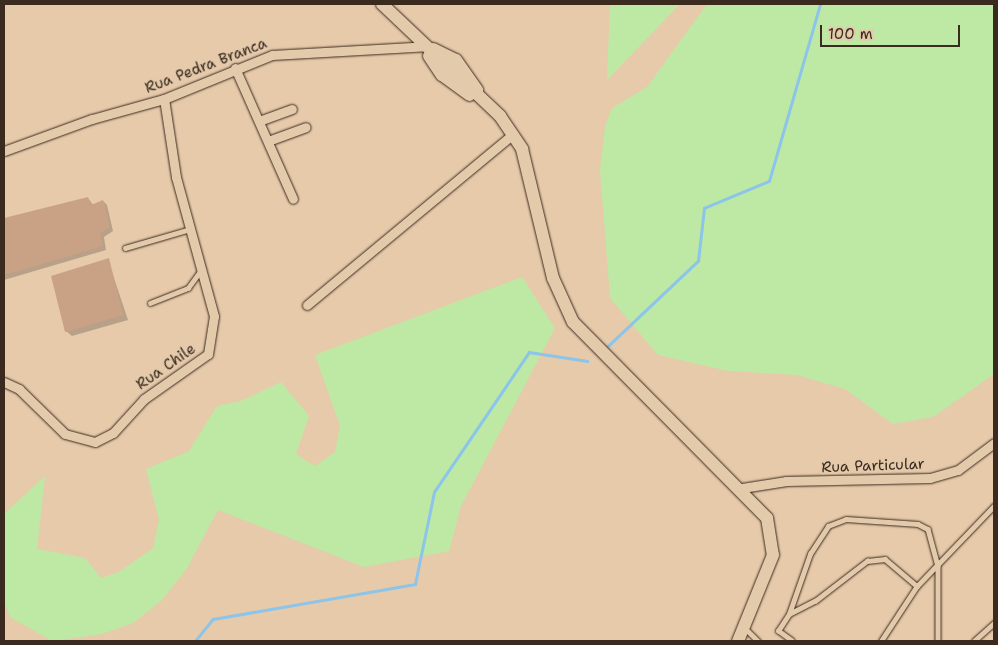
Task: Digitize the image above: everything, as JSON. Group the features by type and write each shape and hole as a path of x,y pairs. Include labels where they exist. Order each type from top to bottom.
{"main road":[{"path":"382,4 426,46 442,75 487,104"},
{"path":"426,46 456,60 487,104 513,134 532,180 553,278 572,322 660,414 742,488 767,518 774,543 769,571 745,629 738,641"}],"street":[{"name":"Rua Pedra Branca","path":"4,151 92,118 164,99 235,68 288,52 426,46"},
{"path":"235,68 293,199"},
{"name":"Rua Chile","path":"4,382 19,389 65,434 84,442 104,438 144,398 208,354 215,330 169,144 164,99"},
{"path":"259,121 292,109"},
{"path":"268,141 306,127"},
{"path":"307,305 513,134"},
{"name":"Rua Particular","path":"742,488 786,481 930,478 958,470 994,443"}],"lane":[{"path":"125,248 191,229"},
{"path":"150,303 188,288 201,270"},
{"path":"880,641 917,586 994,506"},
{"path":"792,641 778,631 789,614 821,534 846,519 923,526 931,536 938,566 938,641"},
{"path":"789,614 867,562 885,559 917,586"},
{"path":"974,641 994,624"},
{"path":"745,629 758,641"}],"green space":[{"path":"610,4 680,4 607,80"},
{"path":"707,4 994,4 994,374 933,417 893,424 845,389 797,375 728,371 658,355 610,298 600,170 605,126 612,108 647,87"},
{"path":"522,277 555,328 461,506 449,551 364,567 218,510 187,568 162,600 133,623 102,634 52,641 10,617 4,601 4,514 45,476 37,549 85,558 101,578 119,572 153,548 159,520 146,469 189,451 217,406 241,401 281,382 309,416 296,454 315,466 335,452 340,426 315,355"}],"building":[{"path":"88,197 91,205 103,200 110,227 100,233 103,246 4,275 4,218"},
{"path":"109,258 123,315 65,332 51,276"}],"waterway":[{"path":"608,346 698,261 704,208 769,181 820,4"},
{"path":"195,641 213,619 415,584 434,492 529,352 587,361"}]}
